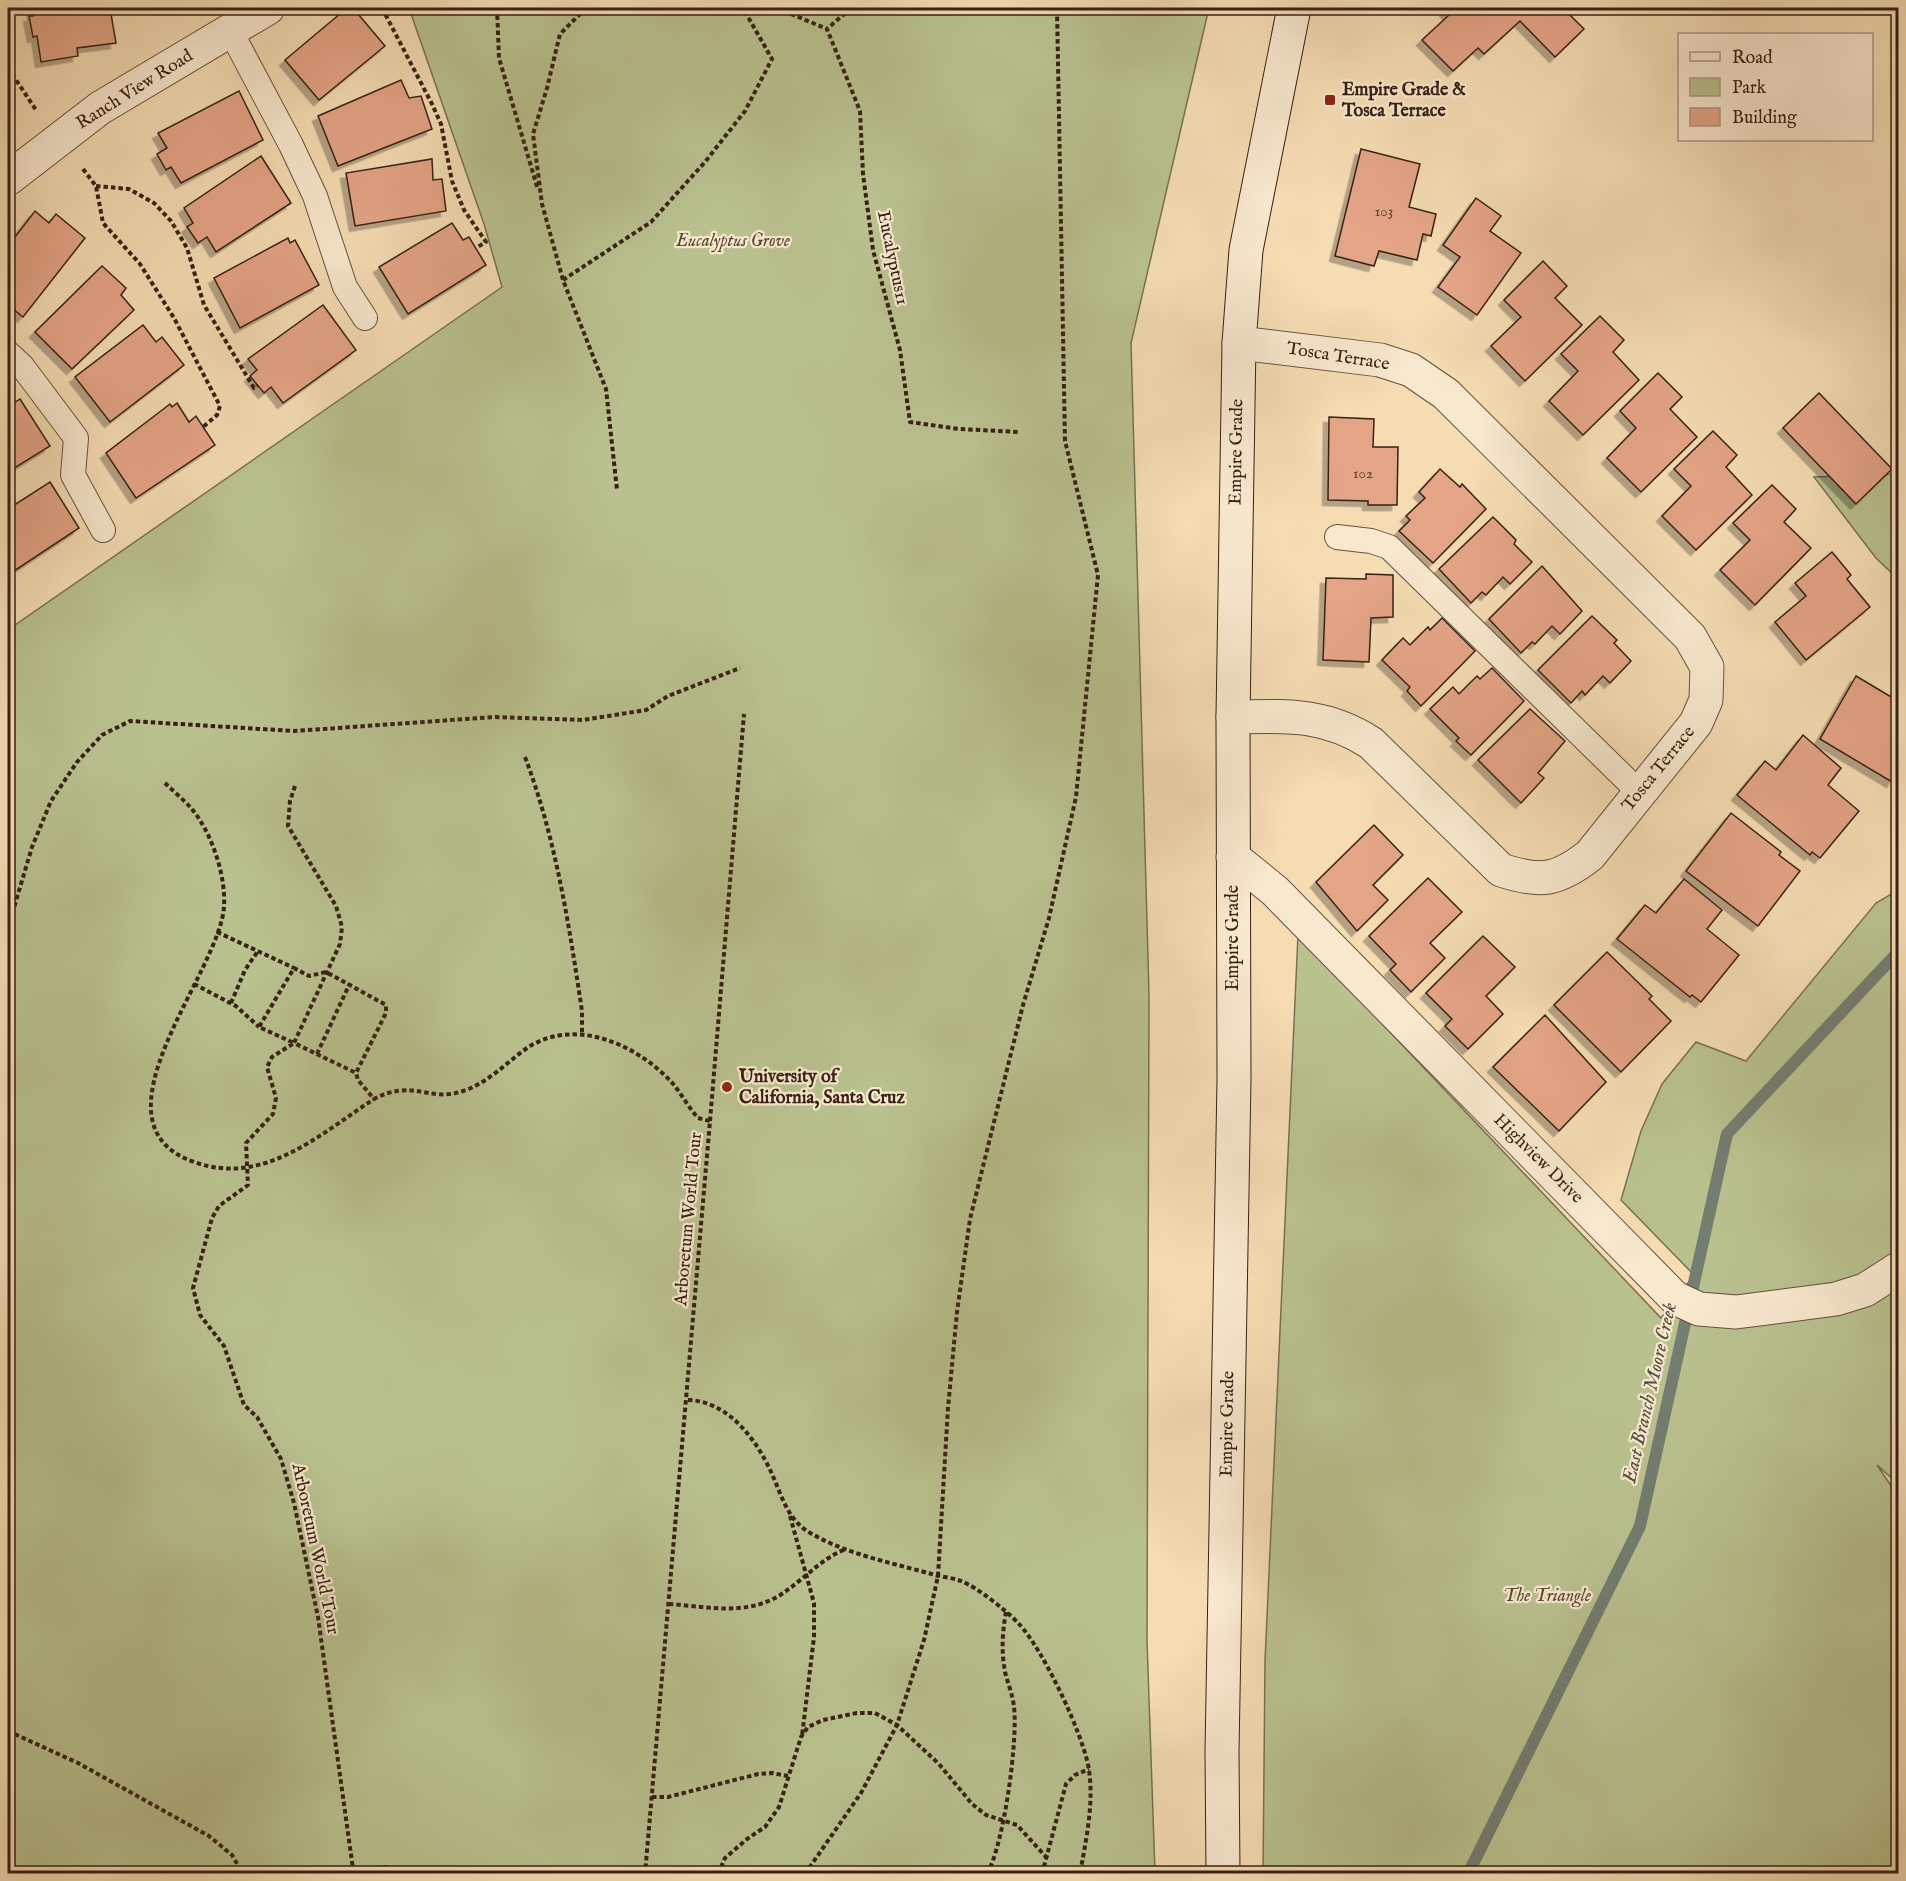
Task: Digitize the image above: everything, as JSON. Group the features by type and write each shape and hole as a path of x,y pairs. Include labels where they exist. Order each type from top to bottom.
{"street":[{"name":"Ranch View Road","path":"8,179 100,108 268,8"},
{"name":"Empire Grade","path":"1223,1874 1222,1752 1234,1080 1233,717 1239,343 1246,250 1294,8"},
{"name":"Tosca Terrace","path":"1233,717 1283,716 1332,722 1351,730 1371,743 1501,870 1526,879 1550,878 1572,870 1590,855 1696,723 1706,700 1707,667 1690,637 1446,394 1411,370 1380,360 1239,343"},
{"name":"Highview Drive","path":"1233,857 1275,891 1676,1298 1699,1309 1736,1312 1836,1299 1865,1290 1899,1269"}],"lane":[{"path":"231,32 291,145 315,196 345,287 365,318"},
{"path":"8,353 22,366 76,438 73,475 103,530"},
{"path":"1337,537 1371,541 1389,547 1640,793"}],"path":[{"path":"382,8 441,124 452,181 464,210 486,242 476,248"},
{"path":"497,8 499,58 563,280 606,389 617,490"},
{"path":"542,204 533,134 548,88 560,34 586,8"},
{"path":"563,280 651,222 705,162 745,111 772,59 743,8"},
{"path":"777,8 827,28 851,8"},
{"path":"805,1874 861,1793 897,1725 924,1640 938,1576 948,1408 957,1312 970,1219 1023,1005 1049,918 1076,797 1098,575 1065,441 1057,8"},
{"name":"Eucalyptus11","path":"827,28 860,111 863,174 873,250 900,350 910,422 959,429 1019,432"},
{"path":"8,69 41,119"},
{"path":"82,167 96,186 103,223 140,264 163,300 220,406 217,415 203,427"},
{"path":"96,186 129,189 154,202 171,221 187,249 204,305 254,388 258,385"},
{"path":"8,928 32,847 51,801 77,762 102,735 130,721 294,730 495,717 583,720 646,710 668,696 740,668"},
{"path":"710,1121 744,714"},
{"path":"525,757 538,789 557,859 582,1011 582,1034"},
{"name":"Arboretum World Tour","path":"165,783 192,809 209,840 222,885 224,906 217,932 159,1060 151,1089 152,1114 158,1134 181,1157 200,1164 224,1167 269,1162 297,1151 374,1099 392,1090 405,1088 445,1095 460,1092 476,1086 528,1048 554,1035 582,1034 613,1042 643,1058 674,1085 698,1118 710,1121 688,1400 645,1874"},
{"path":"294,1043 340,944 342,927 336,906 288,826 290,801 295,786"},
{"path":"217,932 309,976 326,972 350,983 386,1005 386,1013 356,1073 358,1080 374,1099"},
{"path":"231,1003 245,970 258,951"},
{"path":"259,1027 294,968"},
{"path":"317,1054 350,983"},
{"path":"194,984 231,1003 259,1027 356,1073"},
{"name":"Arboretum World Tour","path":"294,1043 272,1057 267,1066 276,1098 273,1114 246,1143 248,1185 219,1206 212,1218 193,1288 200,1315 224,1346 244,1405 257,1417 281,1459 294,1503 318,1617 353,1869"},
{"path":"688,1400 704,1401 718,1407 744,1430 770,1470 790,1516 814,1603 814,1637 801,1737 779,1808 765,1827 725,1858 718,1874"},
{"path":"790,1516 806,1530 847,1549 961,1581 980,1591 1021,1625 1039,1652 1079,1732 1089,1769 1090,1817 1080,1874"},
{"path":"669,1604 732,1608 766,1602 834,1554 847,1549"},
{"path":"987,1874 1010,1785 1015,1737 1014,1706 1006,1674 1002,1634 1006,1612"},
{"path":"801,1737 808,1727 823,1720 857,1713 875,1713 897,1725 939,1764 972,1804 986,1815 1017,1825 1047,1858"},
{"path":"8,1731 78,1763 209,1836 231,1855 243,1874"},
{"path":"1042,1874 1066,1784 1075,1775 1089,1769"},
{"path":"652,1797 668,1797 758,1774 772,1773 788,1776"},
{"path":"327,1874 353,1869 389,1867 406,1874"}],"green space":[{"name":"University of California, Santa Cruz","path":"409,8 1209,8 1131,343 1149,995 1147,1640 1155,1873 8,1873 8,630 502,287 484,224"},
{"path":"1898,474 1898,579 1876,558 1814,477"},
{"name":"The Triangle","path":"1898,890 1898,1484 1877,1465 1898,1496 1898,1873 1263,1874 1265,1661 1298,935 1661,1318 1694,1275 1621,1200 1641,1131 1662,1084 1696,1042 1746,1061 1876,903"}],"building":[{"path":"32,8 110,8 116,43 77,48 78,56 41,62 37,36 33,37 29,16 33,16"},
{"path":"347,8 353,8 385,46 319,100 285,60"},
{"path":"1443,8 1563,8 1584,29 1555,57 1520,21 1484,54 1478,48 1453,71 1422,40 1449,15"},
{"path":"401,80 409,98 421,96 432,129 338,166 318,116"},
{"path":"239,91 263,140 181,183 171,167 166,170 157,154 167,148 158,133"},
{"path":"1361,149 1420,164 1409,207 1436,214 1431,236 1423,234 1417,260 1379,251 1374,266 1335,256"},
{"path":"261,156 291,203 216,252 207,237 198,243 187,227 193,223 184,208"},
{"path":"432,159 433,180 442,179 446,211 355,226 346,173"},
{"path":"1476,198 1501,216 1490,231 1521,253 1477,315 1438,287 1460,257 1443,245"},
{"path":"35,211 49,223 56,214 85,238 23,317 8,305 8,246"},
{"path":"452,223 463,240 469,237 486,265 408,314 379,267"},
{"path":"288,238 290,243 295,240 319,285 240,328 214,278"},
{"path":"1543,261 1567,286 1555,298 1582,325 1525,381 1491,346 1521,317 1504,300"},
{"path":"102,266 126,288 121,295 134,310 72,369 35,332"},
{"path":"323,305 356,350 283,403 271,387 264,393 250,376 257,370 248,359"},
{"path":"1600,316 1624,340 1613,352 1639,380 1583,435 1549,401 1578,371 1561,354"},
{"path":"143,325 156,342 162,337 184,365 110,422 75,377"},
{"path":"1658,373 1682,397 1670,409 1697,437 1641,492 1607,458 1636,428 1620,411"},
{"path":"1819,393 1892,469 1856,504 1783,428"},
{"path":"20,399 50,446 8,472 8,407"},
{"path":"177,403 189,422 196,416 215,445 136,498 106,453 170,404 172,407"},
{"path":"1329,417 1374,419 1373,447 1398,447 1397,505 1368,505 1368,501 1328,500"},
{"path":"1713,431 1737,455 1726,467 1752,495 1696,550 1662,516 1691,486 1674,469"},
{"path":"1440,469 1460,487 1462,484 1486,509 1433,563 1399,531 1410,520 1406,516 1425,498 1419,492"},
{"path":"50,482 79,528 8,575 8,509"},
{"path":"1772,485 1796,509 1784,522 1811,548 1755,605 1720,570 1750,540 1733,523"},
{"path":"1493,517 1516,540 1514,544 1532,562 1510,584 1503,577 1486,595 1482,592 1471,603 1439,569"},
{"path":"1832,552 1851,575 1847,579 1870,607 1806,660 1775,622 1806,596 1795,583"},
{"path":"1542,566 1582,611 1560,634 1552,626 1535,644 1532,642 1521,653 1489,619"},
{"path":"1366,574 1393,575 1393,617 1371,618 1369,662 1323,660 1326,578 1366,579"},
{"path":"1592,616 1617,640 1614,643 1631,661 1610,683 1603,676 1585,695 1582,691 1571,703 1538,670"},
{"path":"1442,618 1475,651 1421,706 1407,691 1410,687 1382,660 1403,638 1410,645 1428,627 1430,630"},
{"path":"1492,668 1524,701 1471,755 1456,741 1459,738 1430,709 1453,687 1459,694 1477,676 1480,679"},
{"path":"1856,676 1898,701 1898,771 1892,782 1820,739"},
{"path":"1530,709 1565,741 1538,773 1544,778 1521,803 1478,760"},
{"path":"1803,735 1841,768 1828,785 1859,811 1820,858 1812,852 1810,855 1737,795 1765,761 1776,770"},
{"path":"1731,813 1781,852 1779,855 1800,871 1758,926 1686,871"},
{"path":"1374,825 1403,855 1373,885 1388,900 1357,931 1316,882"},
{"path":"1428,878 1462,912 1430,943 1445,958 1411,992 1390,970 1396,964 1369,936"},
{"path":"1684,879 1722,910 1707,929 1739,955 1701,1002 1692,995 1690,997 1617,939 1645,905 1656,913"},
{"path":"1483,936 1515,967 1486,996 1503,1014 1468,1049 1445,1026 1452,1019 1426,993"},
{"path":"1607,952 1652,996 1649,999 1671,1021 1621,1072 1554,1005"},
{"path":"1545,1015 1606,1082 1559,1131 1493,1067"}],"waterway":[{"name":"East Branch Moore Creek","path":"1468,1874 1640,1526 1727,1134 1898,952"}],"place":[{"name":"Empire Grade & Tosca Terrace","path":"1330,100"},
{"name":"University of California, Santa Cruz","path":"727,1087"}],"park label":[{"name":"Eucalyptus Grove","path":"733,241"}]}
